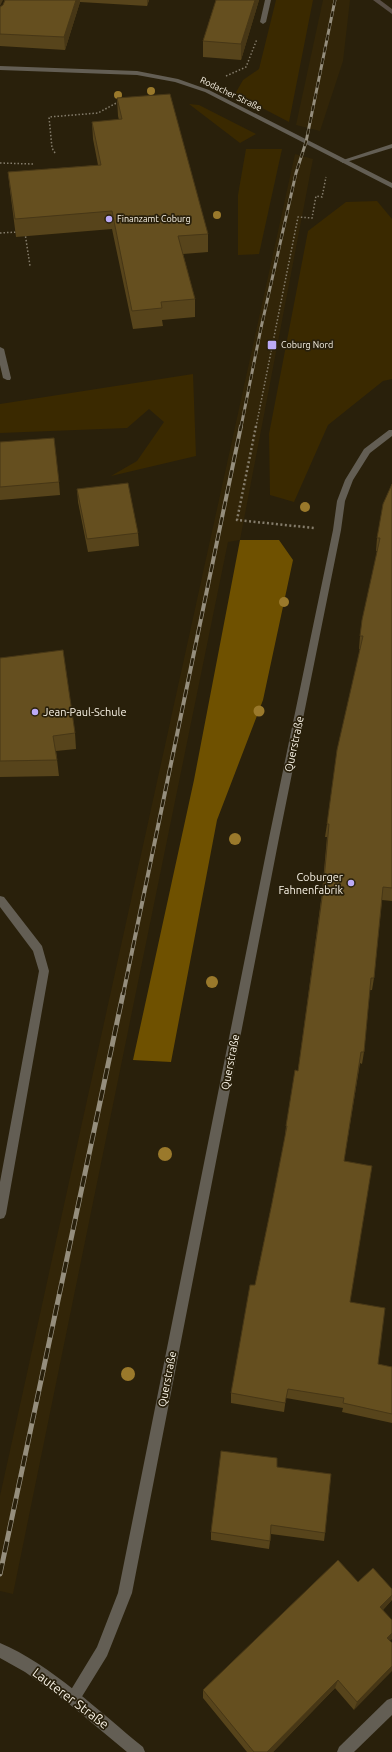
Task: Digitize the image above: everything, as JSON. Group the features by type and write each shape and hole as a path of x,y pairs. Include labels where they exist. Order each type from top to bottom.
{"street":[{"path":"263,22 268,0"},
{"name":"Rodacher Straße","path":"0,68 137,73 176,80 206,91 392,186"},
{"path":"343,161 392,146"},
{"path":"0,349 7,378"},
{"name":"Querstraße","path":"72,1698 102,1651 125,1593 337,530 341,501 349,480 367,451 392,432"},
{"path":"0,900 38,949 44,971 0,1214"},
{"name":"Lauterer Straße","path":"0,1650 30,1667 72,1698 138,1752"},
{"path":"344,1752 392,1705"}],"path":[{"path":"222,77 246,67 258,36"},
{"path":"55,153 52,148 49,117 98,113 112,106"},
{"path":"0,163 33,164"},
{"path":"298,526 237,520 298,217 312,218 316,196 322,197 326,176"},
{"path":"0,233 25,232 30,266"}],"shaded area":[{"path":"276,0 313,0 289,122 235,94 243,80 259,69"},
{"path":"323,0 350,0 343,61 320,131 296,125"},
{"path":"189,104 199,105 256,134 240,143"},
{"path":"246,149 282,149 259,254 238,255 238,195"},
{"path":"295,154 313,159 240,540 228,542 13,1594 0,1591 0,1496"},
{"path":"377,201 392,219 392,379 383,381 328,425 294,502 270,495 269,434 308,231 346,202"},
{"path":"193,374 196,456 111,476 137,461 164,422 149,409 127,428 0,433 0,404"},
{"path":"240,540 279,540 293,560 263,700 217,820 171,1062 133,1060 194,780"}],"building":[{"path":"5,0 76,0 64,37 0,34 0,7 3,5"},
{"path":"216,0 255,0 241,44 203,41"},
{"name":"Finanzamt Coburg","path":"170,94 208,234 178,236 195,299 161,302 162,308 132,311 112,211 15,219 8,172 101,165 92,122 122,119 117,98"},
{"path":"54,438 59,482 0,487 0,442"},
{"path":"128,483 138,533 87,539 77,489"},
{"path":"392,484 392,888 383,887 374,978 371,978 364,1052 361,1052 344,1161 372,1166 350,1302 385,1308 378,1364 392,1367 392,1414 343,1403 344,1398 288,1389 285,1403 231,1393 250,1285 255,1285 287,1126 295,1070 298,1071 323,891 329,824 327,824 337,750 363,636 360,636 362,620 380,538 377,538 383,504"},
{"name":"Jean-Paul-Schule","path":"63,650 75,733 53,736 57,760 0,761 0,658"},
{"path":"221,1451 277,1458 277,1467 331,1474 325,1533 271,1525 270,1541 211,1532"},
{"path":"338,1560 358,1582 373,1568 392,1589 392,1595 380,1607 392,1620 392,1633 387,1638 392,1643 392,1666 357,1702 338,1680 267,1752 254,1752 203,1690"}],"waterway":[{"path":"376,0 392,12"}],"railway":[{"path":"241,427 261,328 296,173 306,142 335,0"},
{"path":"123,995 241,426"},
{"path":"0,1574 123,994"}],"place":[{"name":"Finanzamt Coburg","path":"109,219"},
{"name":"Coburg Nord","path":"272,345"},
{"name":"Jean-Paul-Schule","path":"35,712"},
{"name":"Coburger Fahnenfabrik","path":"351,883"}]}
